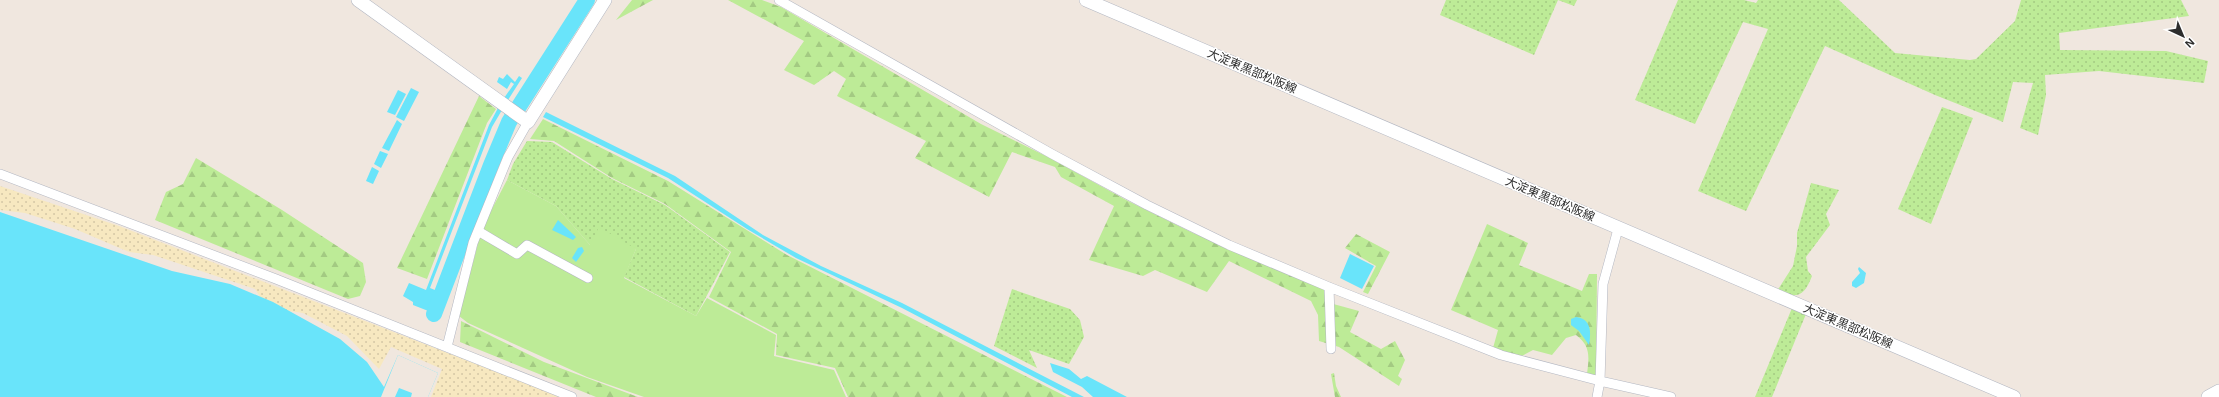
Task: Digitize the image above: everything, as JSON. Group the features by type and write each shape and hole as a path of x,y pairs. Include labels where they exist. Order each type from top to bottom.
{"main road":[{"path":"358,0 526,120 605,0"},
{"name":"大淀東黒部松阪線","path":"1086,0 1618,229 2014,397"},
{"path":"2208,397 2219,390"}],"street":[{"path":"779,0 999,125 1147,205 1229,245 1328,287 1501,355 1600,381 1671,397"},
{"path":"447,347 473,243 508,157 526,120"},
{"path":"0,174 276,279 572,397"},
{"path":"1597,397 1600,381 1603,284 1618,229"},
{"path":"478,231 517,254 528,245 588,278"},
{"path":"1328,287 1331,349"}],"green space":[{"path":"632,0 653,0 616,20"},
{"path":"728,0 762,0 781,7 981,124 1048,157 1128,201 1193,233 1324,289 1326,302 1359,311 1350,332 1381,349 1395,341 1405,360 1398,376 1402,379 1399,386 1339,347 1319,341 1318,315 1311,301 1229,261 1207,292 1155,270 1143,276 1089,260 1114,206 1061,177 1055,167 1012,152 989,197 915,158 926,141 837,96 846,79 834,71 814,85 784,70 804,41"},
{"path":"1446,0 1558,0 1534,55 1440,15"},
{"path":"1558,0 1577,0 1574,6"},
{"path":"1678,0 1744,0 1756,3 1758,0 1839,0 1895,53 1970,60 1976,59 2015,21 2021,0 2181,0 2189,16 2059,33 2060,50 2166,51 2208,61 2204,83 2099,71 2045,75 2046,95 2038,135 2020,128 2033,83 2013,82 2003,122 1935,95 1825,46 1746,211 1698,191 1768,29 1743,22 1695,124 1635,100"},
{"path":"479,96 496,109 487,123 427,279 397,268"},
{"path":"1942,107 1973,118 1931,224 1898,209"},
{"path":"543,119 668,181 787,255 1067,397 848,397 835,368 776,355 777,334 709,297 731,252 665,204 612,178 554,141 530,139"},
{"path":"527,141 552,142 612,179 665,205 730,252 696,316 624,277 636,249 590,245 556,206 507,180 513,164"},
{"path":"196,158 282,210 363,263 366,282 360,296 348,299 155,220 166,192 183,184"},
{"path":"507,180 556,206 590,245 599,227 636,249 624,278 696,316 707,298 776,335 774,356 834,370 846,397 644,397 587,377 468,323 459,316 482,228"},
{"path":"1811,183 1839,190 1826,214 1830,225 1806,257 1808,271 1812,276 1809,283 1803,292 1799,294 1784,294 1777,291 1793,266 1797,246 1797,233"},
{"path":"1487,224 1528,243 1519,265 1582,291 1589,274 1597,274 1596,376 1587,374 1587,348 1581,339 1576,335 1566,338 1552,355 1533,350 1520,357 1493,348 1498,330 1451,310"},
{"path":"1356,234 1390,252 1368,294 1363,292 1376,266 1345,248"},
{"path":"1012,289 1070,309 1080,320 1084,337 1069,364 1029,350 1037,368 994,346"},
{"path":"1792,308 1806,314 1772,397 1755,397"},
{"path":"461,321 544,362 638,397 596,397 460,342"},
{"path":"1334,373 1336,386 1341,397 1335,397 1331,374"}],"sand":[{"path":"0,186 119,226 562,397 431,397 442,369 391,347 379,369 347,336 303,313 267,308 255,289 153,255 129,252 75,229 25,213 0,210"}],"water":[{"path":"507,74 515,82 519,76 522,78 508,100 504,98 514,84 511,82 507,89 497,82 499,77 503,79"},
{"path":"411,88 419,92 404,121 396,117"},
{"path":"398,90 406,94 395,115 387,112"},
{"path":"498,108 502,110 492,127 430,288 445,294 436,314 413,305 413,302 403,296 409,283 426,290 489,125"},
{"path":"546,112 675,176 763,235 821,266 902,303 1084,397 1072,397 902,308 796,258 747,229 668,178 543,117"},
{"path":"397,120 402,124 389,151 382,148"},
{"path":"380,151 388,154 381,168 374,164"},
{"path":"372,167 379,171 373,184 366,181"},
{"path":"0,212 172,271 230,284 273,302 340,339 367,362 384,387 398,355 438,373 428,397 0,397"},
{"path":"558,220 576,237 573,240 552,230"},
{"path":"582,247 584,251 576,262 572,258 578,248"},
{"path":"1350,254 1374,266 1362,289 1340,278"},
{"path":"1859,267 1866,273 1864,283 1856,288 1852,286 1852,282 1860,273 1858,269"},
{"path":"1576,317 1581,318 1588,324 1590,331 1589,345 1579,331 1571,325 1571,319"},
{"path":"1050,363 1069,369 1081,379 1087,376 1127,397 1093,397 1082,387 1053,372"}],"pier":[{"path":"398,355 438,373 428,397 411,397 412,393 399,388 395,397 381,397"}],"waterway":[{"path":"434,314 509,122 587,0"}]}
